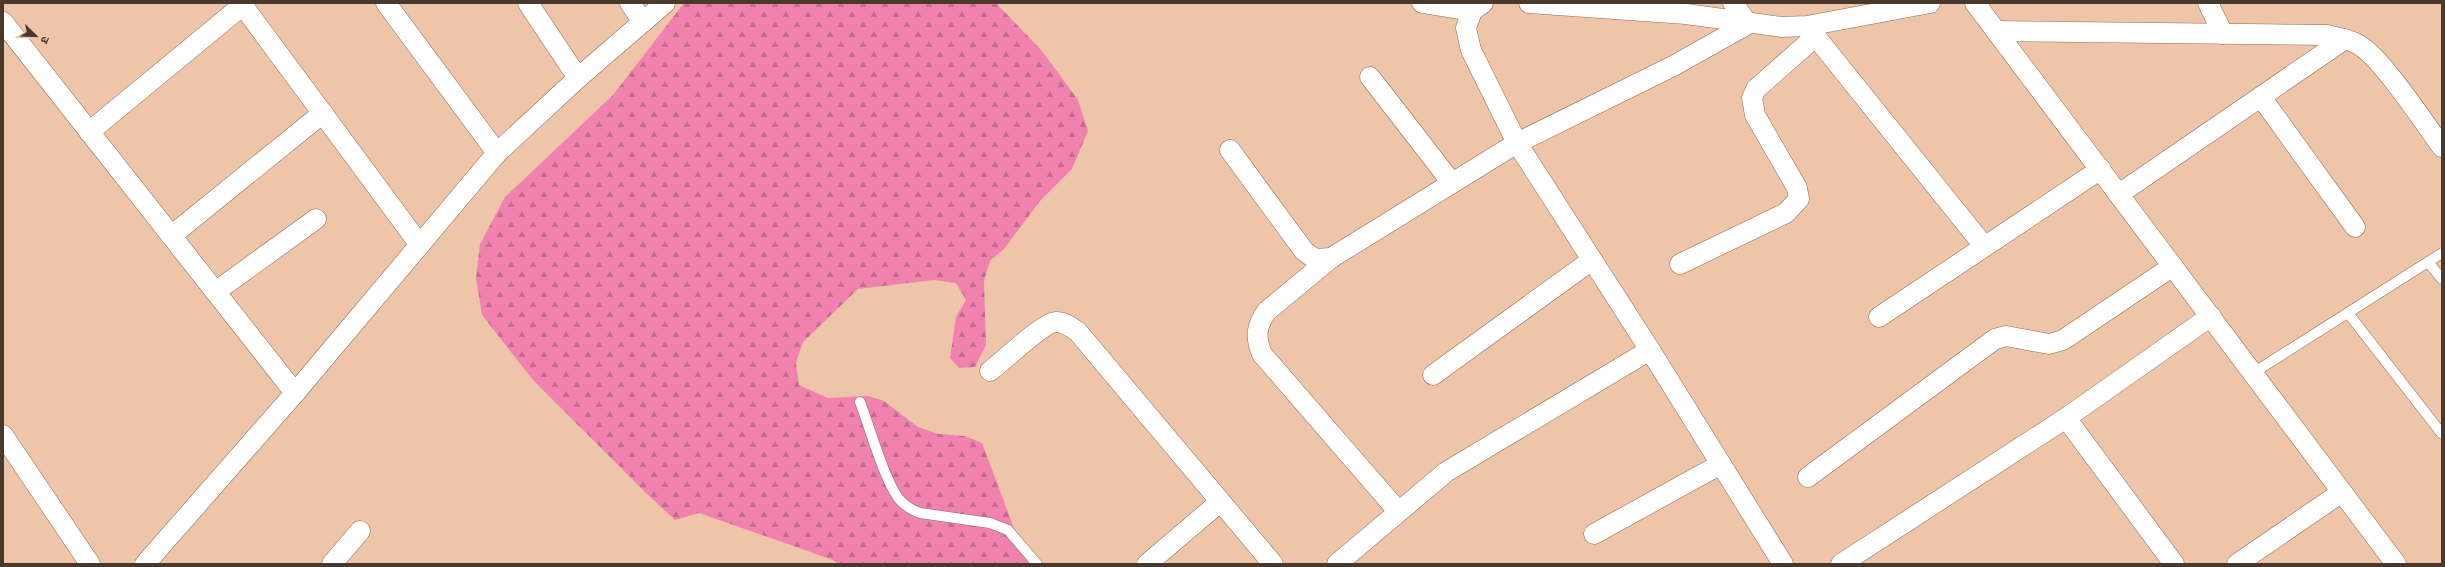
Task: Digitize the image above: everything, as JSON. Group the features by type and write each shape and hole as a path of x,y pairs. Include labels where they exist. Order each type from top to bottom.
{"street":[{"path":"386,3 497,153"},
{"path":"528,3 578,78"},
{"path":"630,3 643,22"},
{"path":"145,564 294,393 497,153 578,78 665,3"},
{"path":"1422,3 1477,7 1466,28 1471,50 1517,143 1650,350 1783,564"},
{"path":"1529,3 1686,14 1748,24 1811,31 1930,3"},
{"path":"1733,3 1748,24"},
{"path":"1975,3 2396,564"},
{"path":"2208,3 2223,34"},
{"path":"89,132 242,4 420,244"},
{"path":"3,22 294,393"},
{"path":"1398,511 1262,354 1258,344 1256,332 1266,311 1331,258 1517,143 1673,66 1748,24"},
{"path":"1811,31 1984,246"},
{"path":"1680,264 1786,212 1799,199 1797,188 1756,115 1752,98 1756,89 1811,31"},
{"path":"1996,31 2328,35 2345,39 2361,46 2377,62 2442,147"},
{"path":"2119,194 2345,39"},
{"path":"1370,77 1452,183"},
{"path":"2261,97 2355,227"},
{"path":"171,236 322,113"},
{"path":"1230,150 1304,251 1315,259 1331,258"},
{"path":"1879,317 2101,169"},
{"path":"215,292 316,219"},
{"path":"1433,375 1592,260"},
{"path":"1808,477 1995,339 2006,336 2048,344 2063,340 2173,266"},
{"path":"1841,564 2066,418 2211,316"},
{"path":"990,371 1043,328 1055,322 1067,324 1078,332 1273,564"},
{"path":"1337,564 1446,472 1650,350"},
{"path":"2066,418 2174,564"},
{"path":"3,435 90,564"},
{"path":"1594,534 1721,464"},
{"path":"2237,564 2342,492"},
{"path":"1147,564 1220,502"},
{"path":"332,564 360,531"}],"lane":[{"path":"2253,373 2442,253"},
{"path":"2428,262 2442,279"},
{"path":"2348,313 2442,434"},
{"path":"860,402 890,483 899,499 909,510 920,513 990,523 1008,530 1037,564"}],"green space":[{"path":"684,3 996,3 1042,51 1078,100 1088,131 1072,169 1040,201 1004,249 990,261 984,281 986,345 975,367 959,368 950,358 956,317 966,300 956,283 934,280 858,289 803,342 796,363 799,385 828,398 868,396 884,401 918,427 939,434 965,436 982,443 1015,531 1041,564 838,564 833,560 699,513 675,520 533,380 482,315 476,278 480,244 505,197 613,95"}]}
